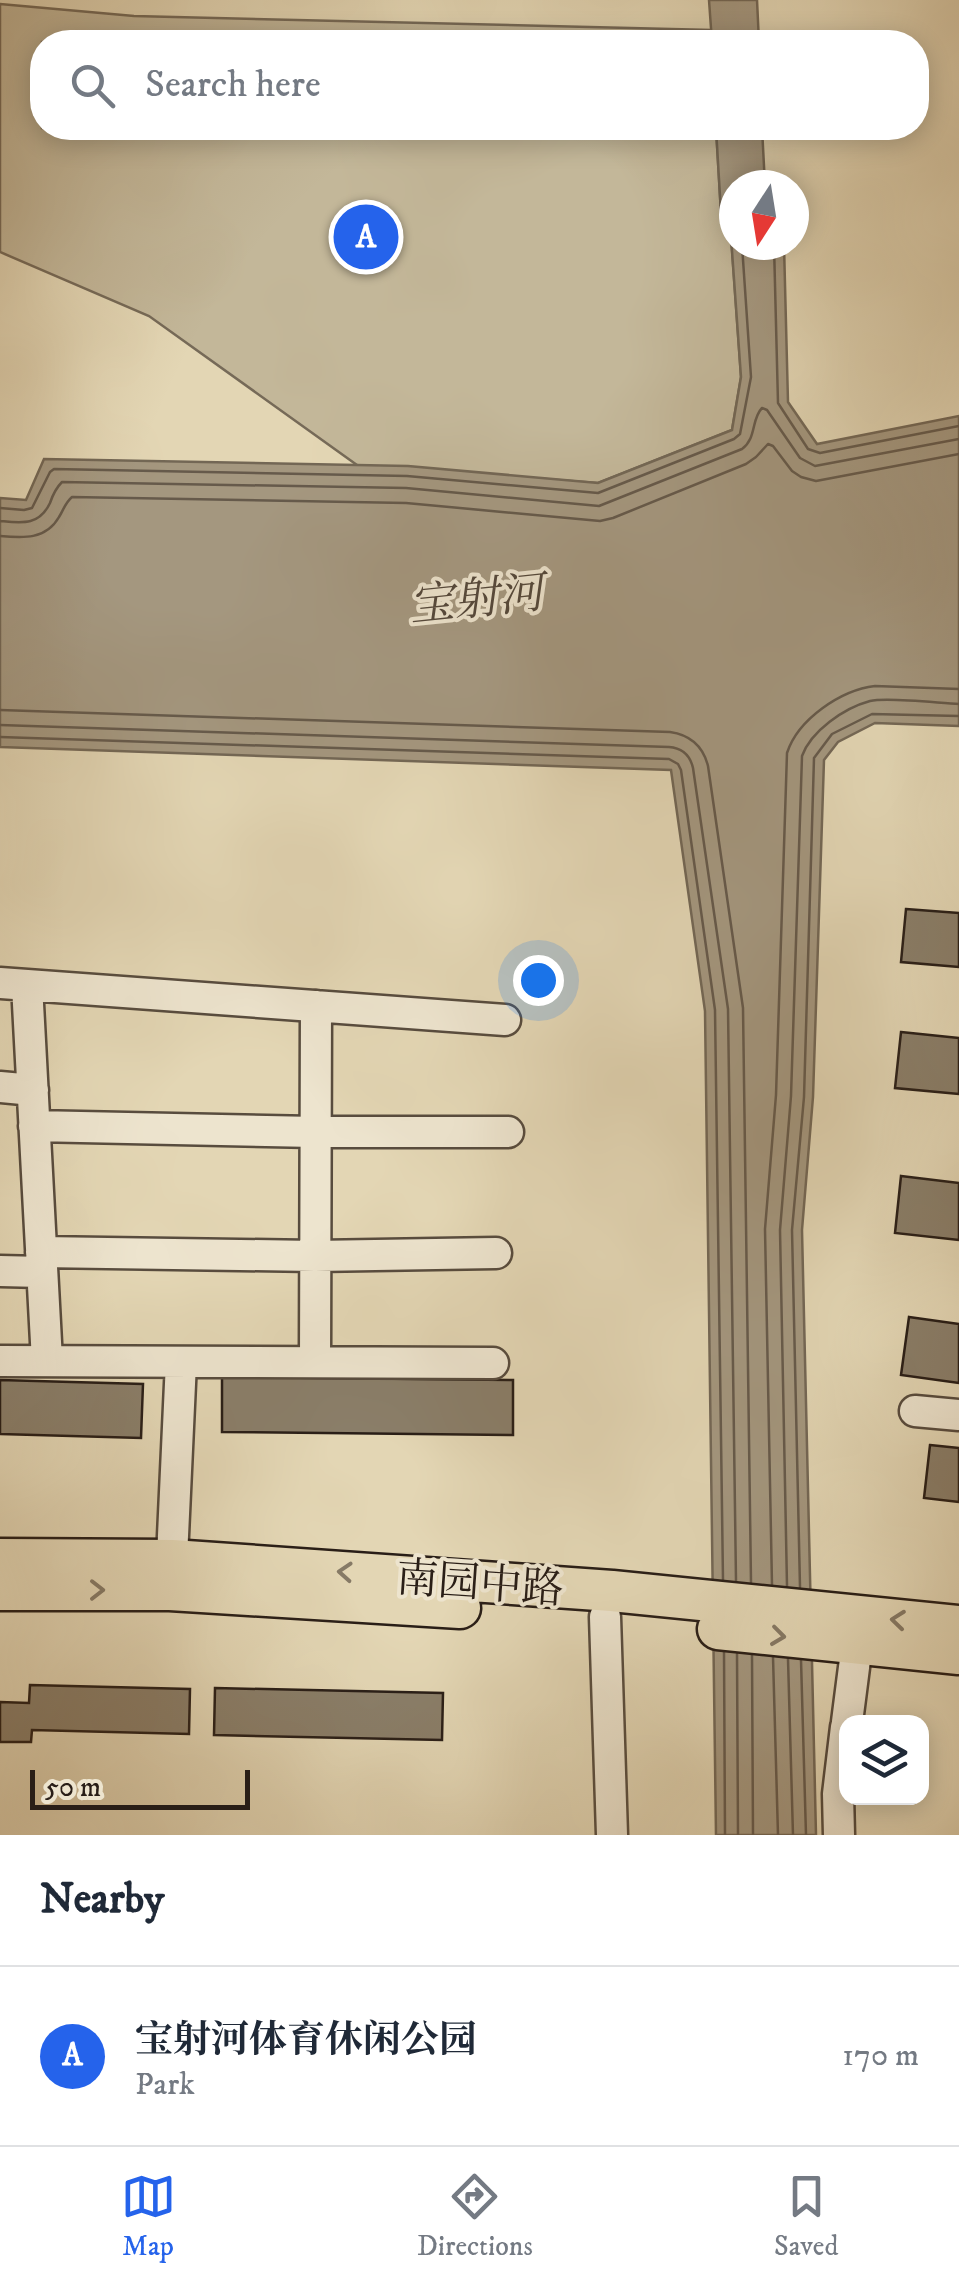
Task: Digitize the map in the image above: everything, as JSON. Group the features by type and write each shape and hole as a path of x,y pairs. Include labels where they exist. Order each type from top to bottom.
{"main road":[{"name":"南园中路","path":"0,1559 605,1616 651,1608"},
{"name":"南园中路","path":"0,1590 171,1575 651,1608 843,1633 959,1654"},
{"name":"南园中路","path":"843,1633 959,1626"}],"street":[{"path":"47,1361 33,1090 14,984 505,1020"},
{"path":"315,1362 316,1006"},
{"path":"0,1088 33,1090"},
{"path":"34,1126 508,1132"},
{"path":"0,1271 42,1262 496,1253"},
{"path":"0,1361 493,1364"},
{"path":"171,1575 181,1362"},
{"path":"915,1411 959,1416"},
{"path":"605,1616 612,1835"},
{"path":"843,1633 847,1715"},
{"path":"839,1786 839,1835"}],"shaded area":[{"path":"0,4 134,16 711,30 30,30 30,140 717,140 719,260 733,260 741,377 732,430 598,483 357,465 149,316 0,252"}],"water":[{"path":"709,0 757,0 758,30 711,30"},
{"path":"717,140 763,140 764,170 719,170 719,179"},
{"name":"宝射河","path":"733,260 784,260 788,402 817,444 959,416 959,726 875,723 838,742 824,760 813,1097 802,1230 816,1835 716,1835 705,1011 671,770 0,747 0,498 26,500 44,459 408,466 598,483 732,430 741,377"}],"building":[{"path":"906,909 959,913 959,967 901,962"},
{"path":"901,1032 959,1038 959,1094 895,1088"},
{"path":"901,1176 959,1183 959,1240 895,1233"},
{"path":"909,1317 959,1324 959,1383 901,1375"},
{"path":"222,1377 513,1380 513,1435 222,1432"},
{"path":"0,1380 143,1384 141,1438 0,1434"},
{"path":"930,1445 959,1448 959,1502 924,1498"},
{"path":"30,1685 190,1689 189,1734 32,1730 31,1742 0,1742 0,1702 29,1703"},
{"path":"215,1688 443,1693 442,1740 214,1735"}],"place":[{"name":"宝射河体育休闲公园","path":"366,237"}]}
